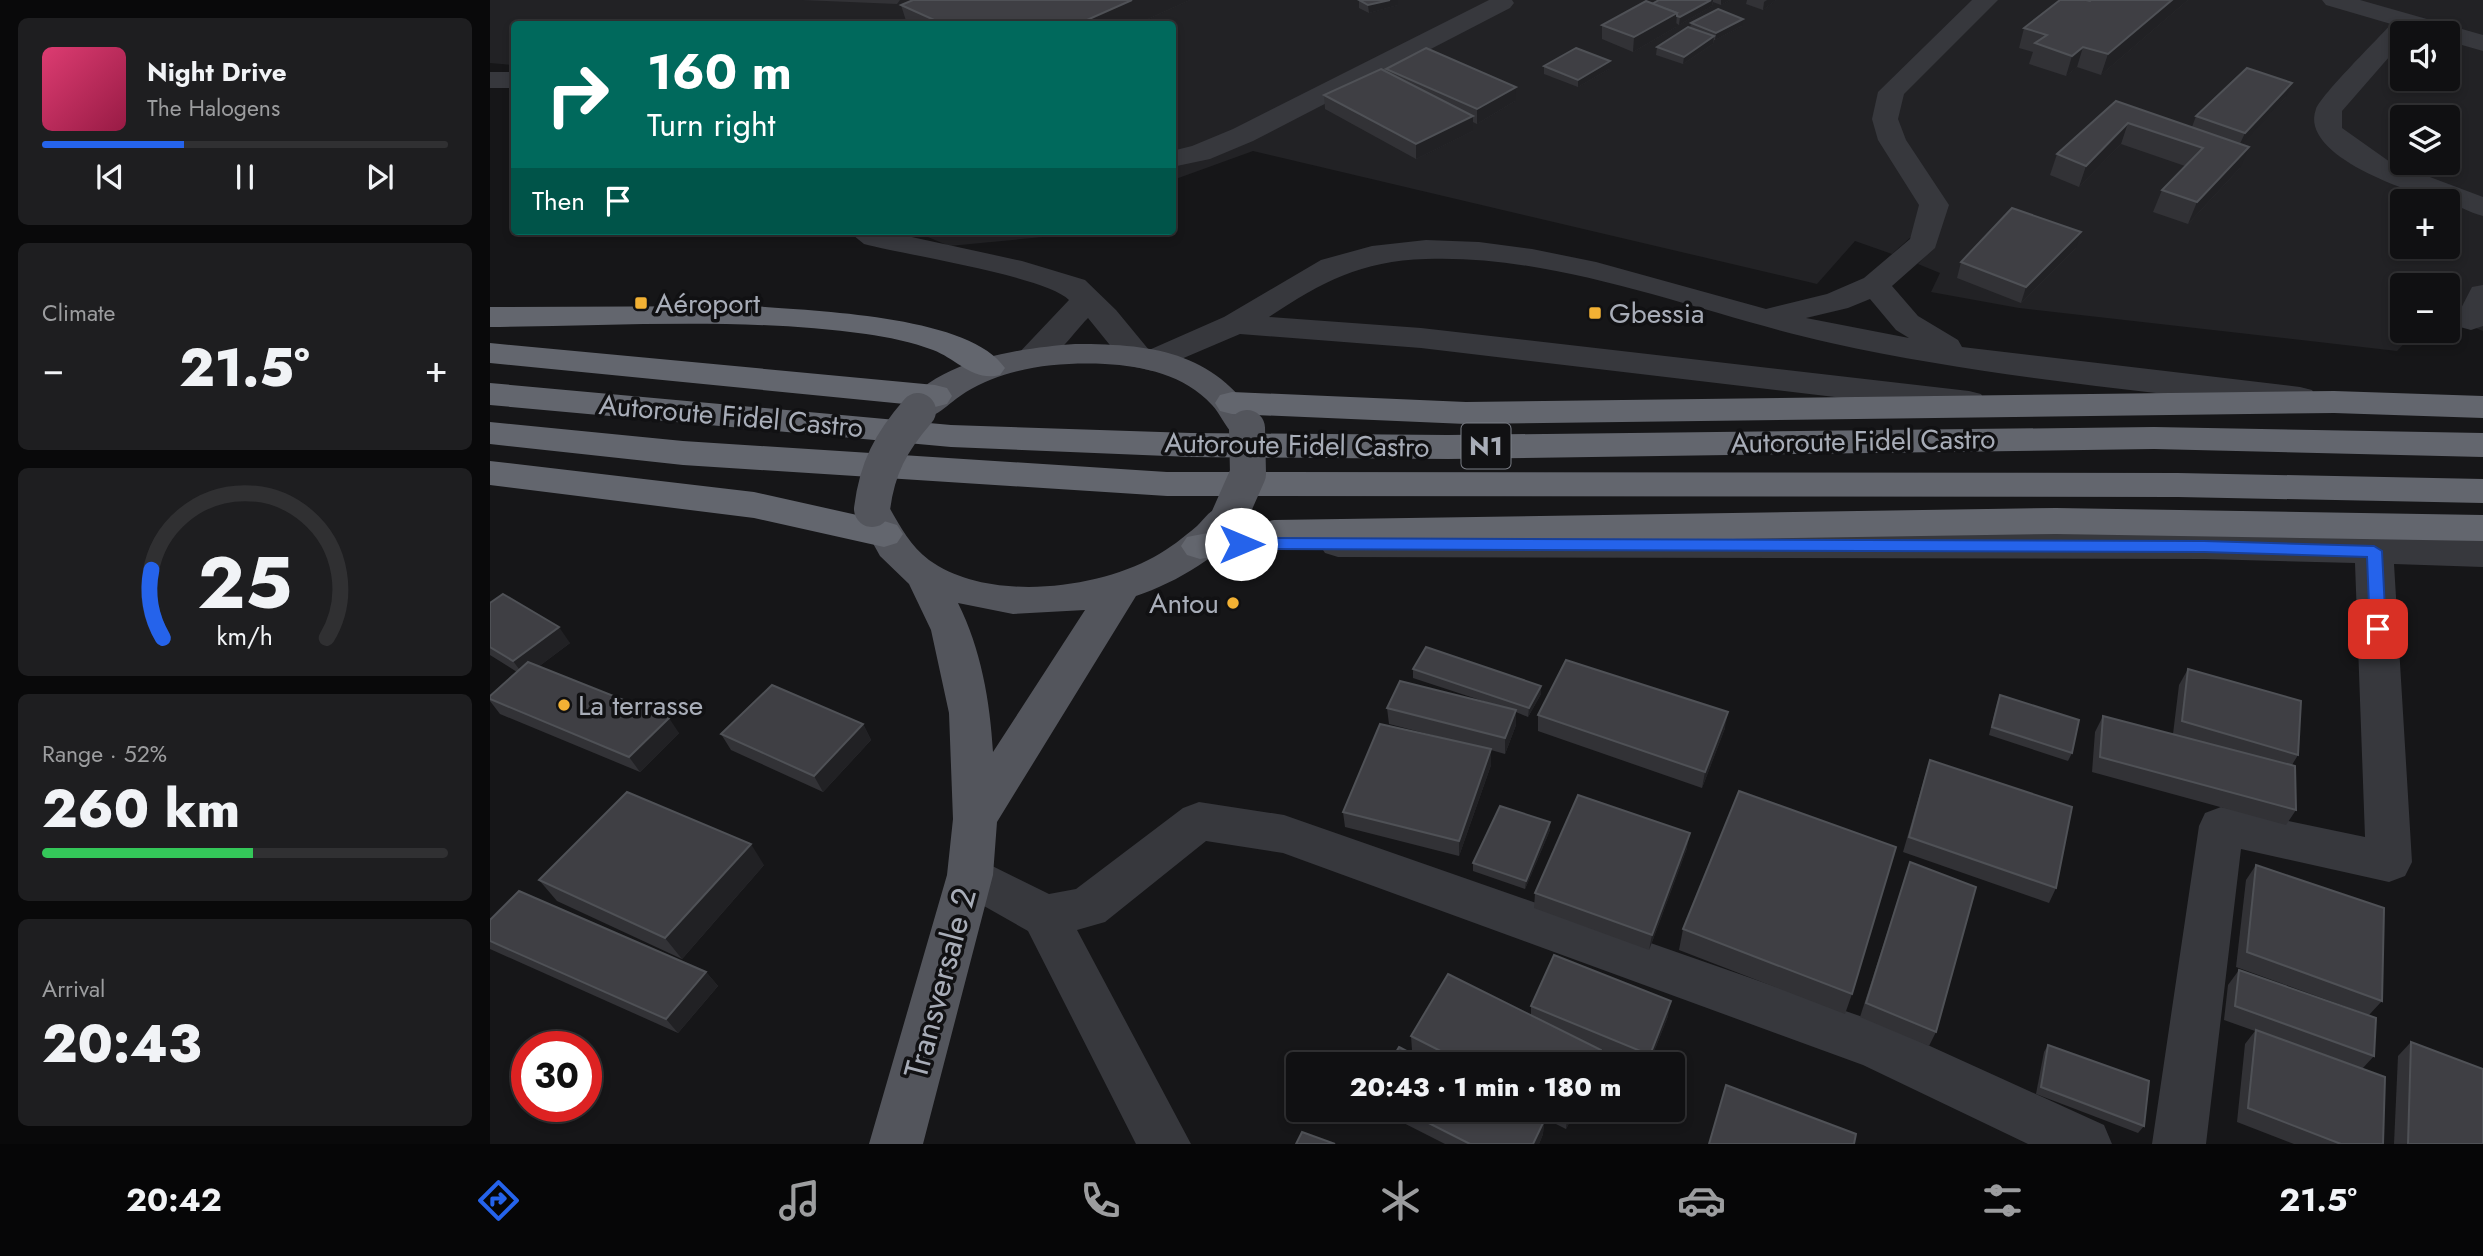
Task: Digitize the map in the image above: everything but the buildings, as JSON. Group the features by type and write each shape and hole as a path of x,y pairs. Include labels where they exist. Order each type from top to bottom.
{"highway":[{"path":"490,317 754,316 867,324 947,344 988,368"},
{"path":"490,354 926,403"},
{"name":"Autoroute Fidel Castro","path":"490,394 951,436 1191,445 1448,447 2154,438 2483,445"},
{"path":"1240,416 2334,402 2483,407"},
{"name":"Autoroute Fidel Castro","path":"490,433 697,454 1167,484 2178,485 2483,491"},
{"path":"490,473 878,521"},
{"path":"1214,536 2056,520 2483,528"}],"main road":[{"path":"1106,354 1146,360 1185,371 1211,385 1240,416 1252,456 1246,487 1214,536 1165,569 1122,587 1050,601 981,597 924,575 902,558 878,521 875,474 891,443 926,403 988,368 1032,357 1106,354"},
{"name":"Transversale 2","path":"896,1144 970,875 975,820 970,713 951,629 924,575"},
{"name":"Transversale 2","path":"975,820 1094,627 1122,587"}],"street":[{"path":"1766,318 1837,301 1875,285 1924,242 1934,205 1892,140 1885,119 1891,92 1986,0"},
{"path":"2334,0 2407,21"},
{"path":"1176,158 1200,153 1243,135 1502,3"},
{"path":"2460,36 2483,43"},
{"path":"2390,40 2329,110 2328,130 2347,151 2388,173 2483,207"},
{"path":"490,80 511,80"},
{"path":"490,92 511,92"},
{"path":"871,235 920,249 1054,278 1074,287 1146,360 1235,324 1307,275 1371,255 1441,250 1523,257 1645,283 1766,318 1972,360 2334,402"},
{"path":"1875,285 1907,323 1972,360"},
{"path":"1032,357 1088,299"},
{"path":"1235,324 1421,338 1999,406"},
{"path":"1214,536 2190,546 2483,553"},
{"path":"2179,1144 2221,826 2389,862 2374,551"},
{"path":"1045,916 1088,907 1199,821 1284,834 1877,1046 2085,1144"},
{"path":"970,875 1045,916 1164,1144"}],"shaded area":[{"path":"490,0 2483,0 2483,331 2460,322 2460,273 2390,273 2390,343 2405,343 2397,351 2019,308 1931,292 1940,273 1918,264 1934,246 1911,237 1892,254 1855,241 1817,284 1253,151 1176,179 1176,21 511,21 511,65 490,63"},
{"path":"923,235 1064,235 949,246"}],"place":[{"name":"Aéroport","path":"641,303"},
{"name":"Gbessia","path":"1595,313"},
{"name":"Antou","path":"1233,603"},
{"name":"La terrasse","path":"564,705"}],"route":[{"path":"1241,544 2204,546 2374,551 2378,629"}]}
